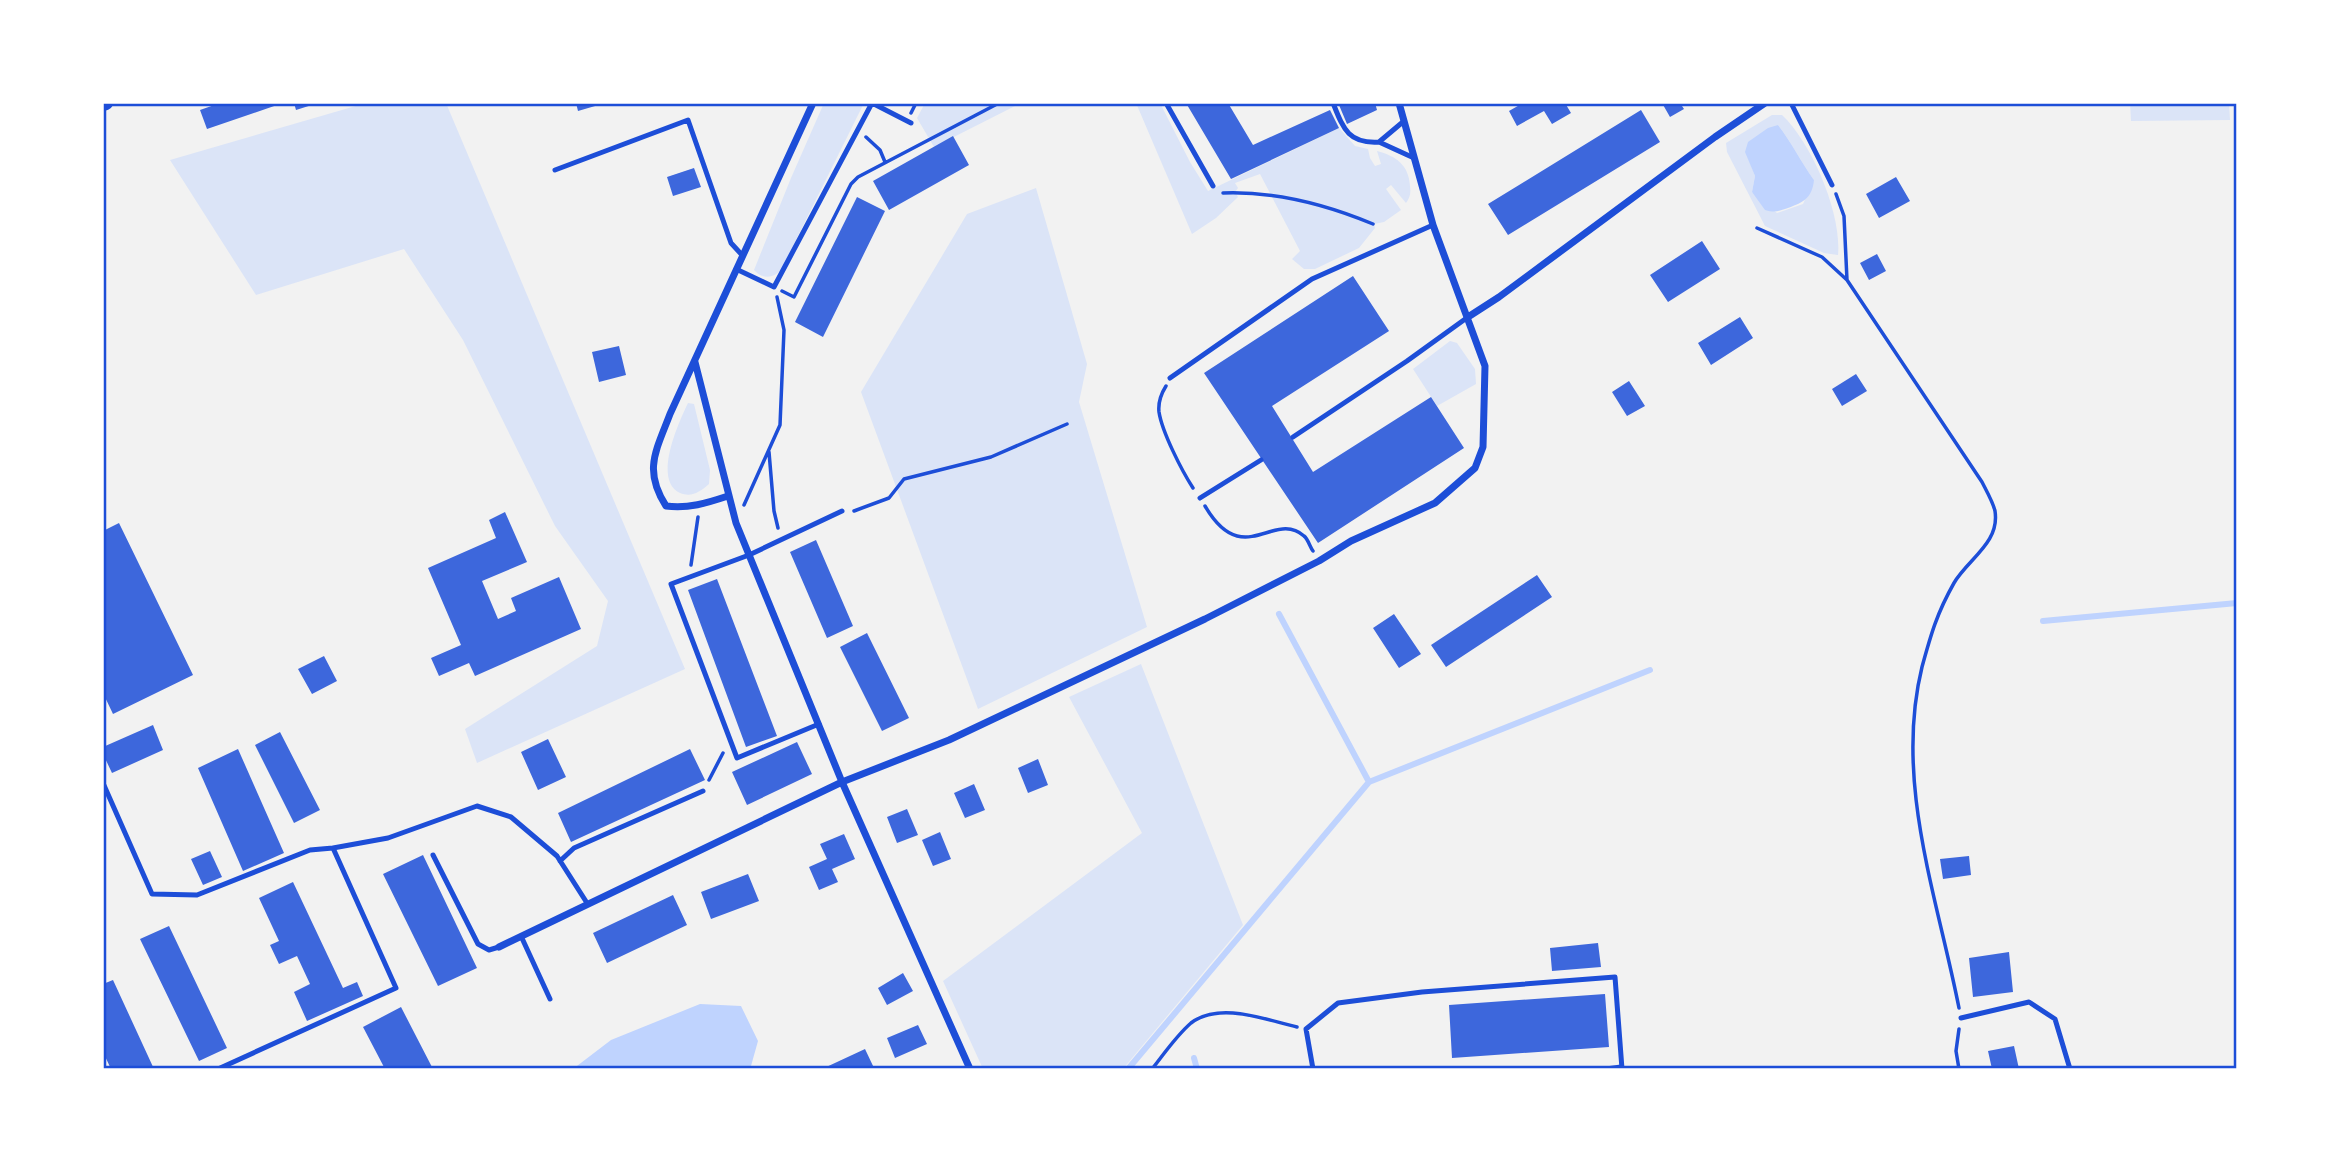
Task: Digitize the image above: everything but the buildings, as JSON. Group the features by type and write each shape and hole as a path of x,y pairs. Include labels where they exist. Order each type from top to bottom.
{"street":[{"path":"728,496 700,505 681,508 666,506 656,490 652,475 658,446 670,414 813,103"},
{"path":"499,947 842,782 949,740 1216,613 1319,561 1352,541 1436,503 1475,468 1483,447 1485,366 1433,225 1399,103"},
{"path":"1468,317 1715,136 1765,103"},
{"path":"695,362 736,523 842,782 971,1069"}],"lane":[{"path":"736,269 774,287 872,103 911,123"},
{"path":"1166,103 1213,186"},
{"path":"1333,103 1346,131 1357,141 1379,142 1415,159"},
{"path":"1791,103 1832,185"},
{"path":"555,170 688,120 731,243 743,255"},
{"path":"1379,142 1404,121"},
{"path":"1170,378 1312,279 1433,225"},
{"path":"1293,437 1408,361 1468,317"},
{"path":"1200,498 1261,460"},
{"path":"819,724 737,758 671,584 749,555 842,511"},
{"path":"103,783 152,894 197,895 310,850 388,838 477,806 511,817 560,861 587,903"},
{"path":"560,861 574,848 703,791"},
{"path":"218,1069 396,988 333,848"},
{"path":"433,855 478,944 489,950 499,947"},
{"path":"521,936 550,999"},
{"path":"1313,1069 1306,1029 1339,1003 1422,992 1615,976 1621,1068 1606,1069"},
{"path":"1961,1018 2028,1002 2055,1019 2070,1069"}],"path":[{"path":"774,287 794,297 851,184 858,177 999,103"},
{"path":"858,130 880,150 885,162"},
{"path":"1832,185 1844,216 1846,280"},
{"path":"1213,186 1223,193 1292,198 1341,211 1373,224"},
{"path":"1757,228 1822,257 1846,280 1982,482 1995,511 1992,535 1956,580 1933,623 1917,688 1913,756 1923,854 1961,1018 1955,1051 1959,1069"},
{"path":"736,523 780,425 784,330 774,287"},
{"path":"842,511 848,513 889,498 904,479 991,457 1067,424"},
{"path":"769,450 774,511 781,540"},
{"path":"689,578 700,505"},
{"path":"703,791 730,739"},
{"path":"1152,1069 1193,1022 1206,1016 1223,1013 1242,1015 1306,1029"}],"shaded area":[{"path":"366,103 446,103 685,669 477,763 465,729 597,646 608,601 555,526 463,340 404,249 256,295 170,160"},
{"path":"824,103 864,103 781,270 775,275 764,276 754,270"},
{"path":"922,103 1021,103 934,147 917,118 924,105"},
{"path":"1136,103 1160,103 1208,191 1339,128 1355,146 1368,149 1375,166 1381,164 1377,151 1400,163 1409,179 1409,197 1406,203 1391,185 1386,189 1401,210 1384,222 1374,224 1375,228 1359,248 1315,269 1304,269 1292,259 1300,251 1260,174 1235,183 1238,197 1216,218 1192,234"},
{"path":"2130,103 2229,103 2230,120 2131,121"},
{"path":"1772,115 1782,115 1804,143 1823,180 1835,220 1838,255 1824,253 1765,226 1727,152 1726,143","holes":["1778,125 1814,180 1803,204 1777,213 1752,192 1755,176 1746,152"]},
{"path":"1036,188 1087,364 1079,402 1147,627 978,709 861,392 967,214"},
{"path":"1450,341 1457,343 1475,369 1476,384 1437,406 1413,369"},
{"path":"688,403 694,404 710,470 709,484 688,495 680,493 672,486 668,476 668,464 674,436"},
{"path":"1141,664 1243,925 1123,1069 983,1069 943,981 1142,833 1069,697"}],"water":[{"path":"1778,125 1814,180 1809,195 1803,201 1772,211 1765,210 1752,192 1755,176 1745,152 1748,142 1768,128"},
{"path":"700,1004 741,1006 758,1041 751,1066 743,1069 573,1069 611,1040"}],"waterway":[{"path":"2043,621 2237,603"},
{"path":"1279,614 1369,782"},
{"path":"1128,1069 1369,782 1650,670"},
{"path":"1194,1058 1197,1069"}]}
